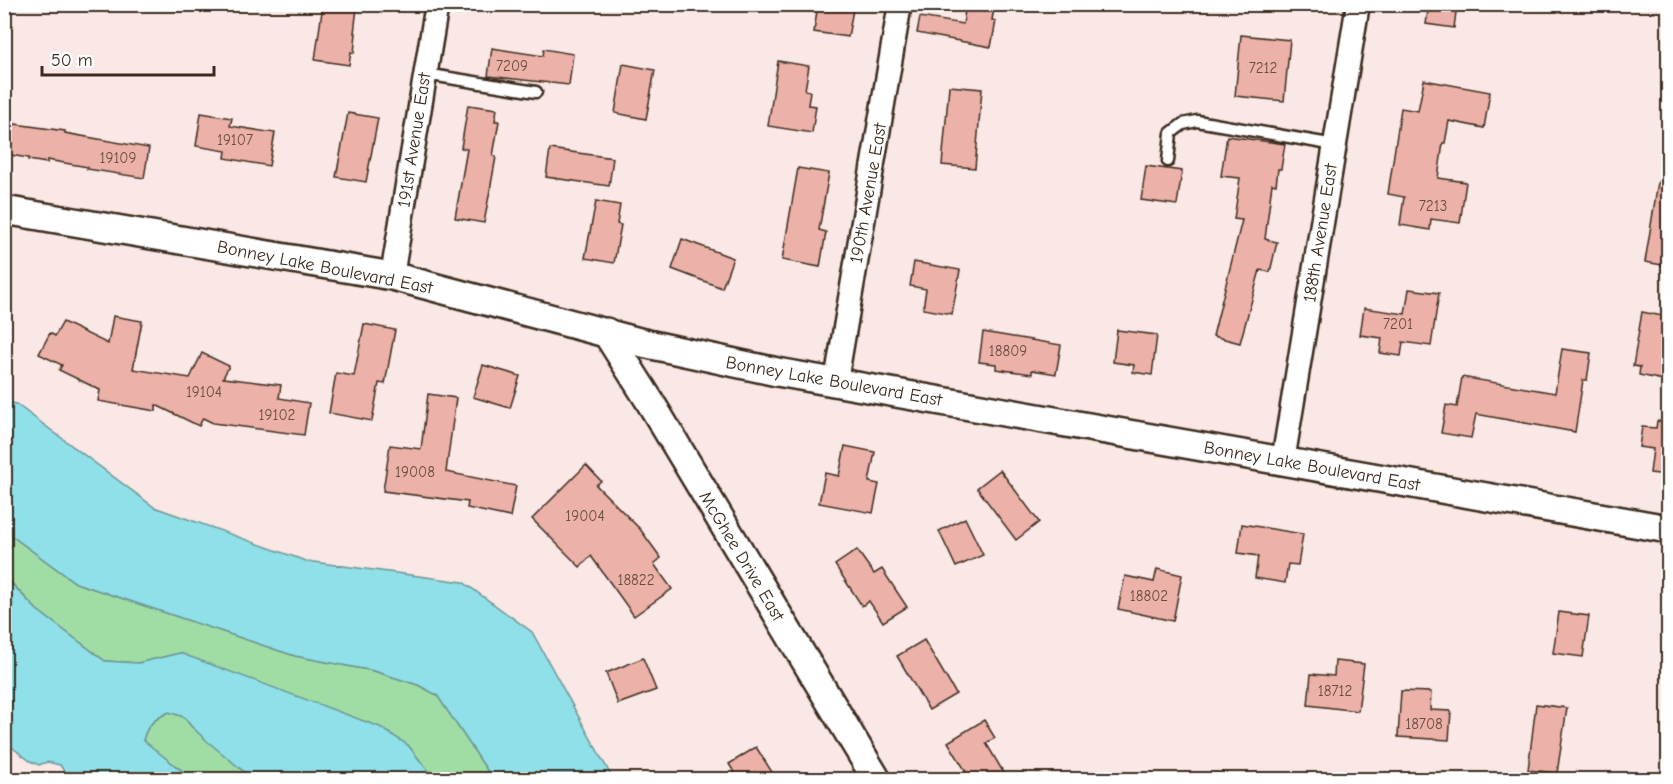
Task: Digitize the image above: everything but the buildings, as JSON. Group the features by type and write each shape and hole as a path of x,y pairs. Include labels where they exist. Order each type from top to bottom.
{"street":[{"name":"191st Avenue East","path":"392,276 437,4"},
{"name":"190th Avenue East","path":"836,381 900,4"},
{"name":"188th Avenue East","path":"1282,461 1358,4"},
{"name":"Bonney Lake Boulevard East","path":"4,210 392,276 721,360 1668,529"},
{"name":"McGhee Drive East","path":"606,332 878,780"}],"lane":[{"path":"425,74 536,92"},
{"path":"1168,161 1172,133 1183,124 1197,121 1335,145"}],"green space":[{"path":"5,531 76,583 295,656 374,671 418,685 437,695 493,779 434,779 408,745 180,653 138,663 105,661 37,610 5,576"},
{"path":"169,712 184,717 191,726 253,779 192,779 155,750 143,740 145,734 152,723"}],"water":[{"path":"5,401 16,404 154,507 306,561 463,582 532,632 613,779 493,779 437,695 418,685 374,671 295,656 76,583 5,531"},
{"path":"4,576 37,610 105,661 138,663 180,653 380,727 408,745 434,779 253,779 207,741 184,717 169,712 152,723 143,740 192,779 69,779 60,765 47,762 39,765 30,761 5,742"}]}
